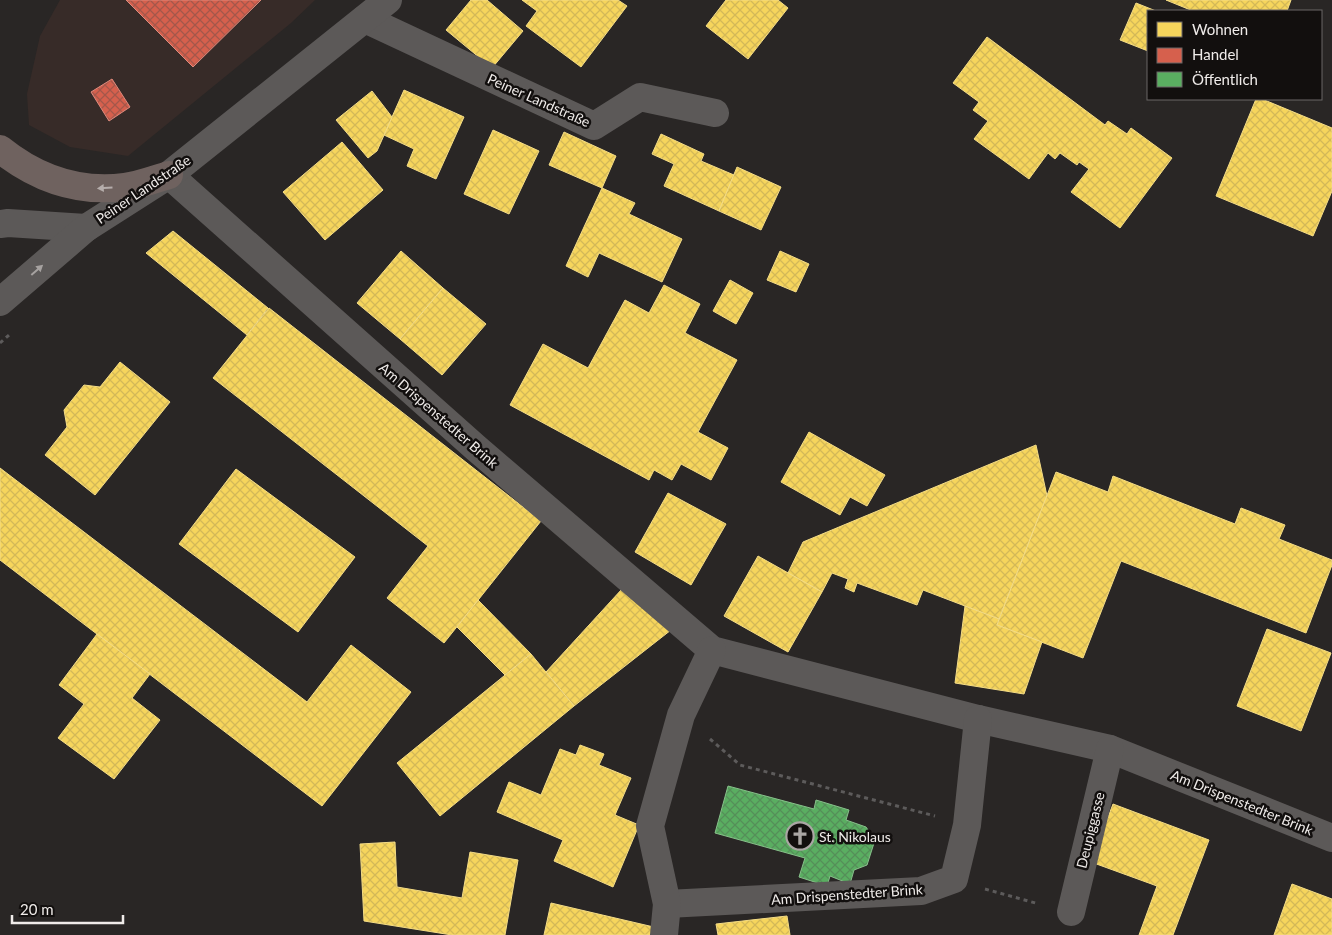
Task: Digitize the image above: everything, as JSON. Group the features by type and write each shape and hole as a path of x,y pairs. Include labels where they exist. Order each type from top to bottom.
{"highway":[{"path":"0,149 16,162 42,176 86,189 126,187 169,175"}],"street":[{"name":"Peiner Landstraße","path":"0,302 86,228 169,175 388,0"},
{"name":"Peiner Landstraße","path":"365,19 594,126 640,97 715,113"},
{"name":"Am Drispenstedter Brink","path":"169,175 476,448 712,650 978,719 1110,749 1332,838"},
{"name":"Peiner Landstraße","path":"0,224 86,228"},
{"path":"664,935 667,904 650,826 681,715 712,650"},
{"path":"954,879 966,825 978,719"},
{"name":"Deupiggasse","path":"1070,912 1110,749"},
{"name":"Am Drispenstedter Brink","path":"667,904 921,891 954,879"}],"path":[{"path":"681,715 740,766 966,825"},
{"path":"954,879 1070,912"}],"shaded area":[{"path":"60,0 315,0 291,23 128,156 70,147 29,125 27,94 40,36"}],"building: Wohnen":[{"path":"471,0 487,0 523,31 492,68 446,30"},
{"path":"522,0 618,0 627,6 581,67 526,26 537,11"},
{"path":"726,0 778,0 788,8 748,59 706,26"},
{"path":"1166,0 1291,0 1287,10 1191,10"},
{"path":"1136,3 1154,10 1147,10 1147,51 1120,40"},
{"path":"987,37 1105,125 1108,121 1127,134 1131,128 1172,158 1120,228 1071,192 1089,169 1079,162 1077,165 1060,153 1055,159 1048,153 1029,179 974,139 988,121 973,110 979,102 953,83"},
{"path":"404,90 464,117 436,179 407,166 414,149 384,135"},
{"path":"372,91 392,117 377,151 368,158 336,120"},
{"path":"1256,100 1264,100 1332,128 1332,191 1313,236 1216,196"},
{"path":"493,130 539,151 509,214 464,194"},
{"path":"564,132 616,156 602,188 549,165"},
{"path":"661,134 704,154 701,161 734,175 719,211 664,186 674,164 652,154"},
{"path":"342,142 383,190 325,240 283,192"},
{"path":"737,167 781,187 761,230 719,211"},
{"path":"602,188 635,203 629,214 682,239 662,282 599,253 588,277 566,266"},
{"path":"173,231 268,308 247,335 146,253"},
{"path":"401,251 443,288 400,339 357,303"},
{"path":"780,251 809,264 796,292 767,280"},
{"path":"730,280 753,293 736,324 713,311"},
{"path":"664,285 700,304 685,333 737,360 698,432 728,448 711,480 681,464 672,480 654,470 649,480 510,405 543,344 588,368 625,300 649,313"},
{"path":"443,288 486,324 442,375 400,339"},
{"path":"269,308 541,521 444,643 387,598 428,546 213,378"},
{"path":"120,362 170,402 95,495 45,455 67,427 64,410 84,385 100,387"},
{"path":"809,432 885,475 867,506 850,497 840,515 781,482"},
{"path":"1036,445 1047,496 999,619 923,590 917,605 857,583 854,592 845,588 848,579 832,573 822,592 788,573 803,542"},
{"path":"0,468 307,702 351,645 411,692 322,806 0,560"},
{"path":"236,469 355,557 298,632 179,544"},
{"path":"1056,472 1108,492 1113,476 1235,524 1241,508 1285,525 1279,539 1332,560 1332,565 1306,633 1121,561 1083,658 997,625"},
{"path":"668,493 726,524 691,585 635,552"},
{"path":"758,556 822,592 788,652 724,616"},
{"path":"622,589 671,630 574,706 546,672"},
{"path":"478,600 531,654 505,675 457,627"},
{"path":"965,606 999,619 997,625 1042,642 1024,694 955,683"},
{"path":"1267,629 1331,653 1301,731 1237,706"},
{"path":"97,634 150,674 132,698 160,720 114,779 58,738 84,704 59,685"},
{"path":"531,654 574,706 440,816 397,763"},
{"path":"580,745 604,754 599,765 631,778 615,815 639,825 613,887 554,861 563,840 497,812 509,782 541,795 560,749 576,755"},
{"path":"1113,804 1209,840 1173,935 1139,935 1157,886 1091,862"},
{"path":"395,842 397,887 462,898 470,852 518,860 505,935 452,935 364,921 360,844"},
{"path":"1292,884 1332,899 1332,935 1274,935"},
{"path":"551,903 658,928 656,935 544,935"},
{"path":"787,916 790,935 718,935 716,924"}],"building: Handel":[{"path":"126,0 261,0 193,67"},
{"path":"112,79 130,107 109,121 91,92"}],"building: Öffentlich":[{"name":"St. Nikolaus","path":"728,786 814,809 816,800 849,810 846,820 866,827 875,840 867,865 854,870 850,884 830,876 827,886 799,877 805,858 715,833"}],"place":[{"name":"St. Nikolaus","path":"800,836"}]}
